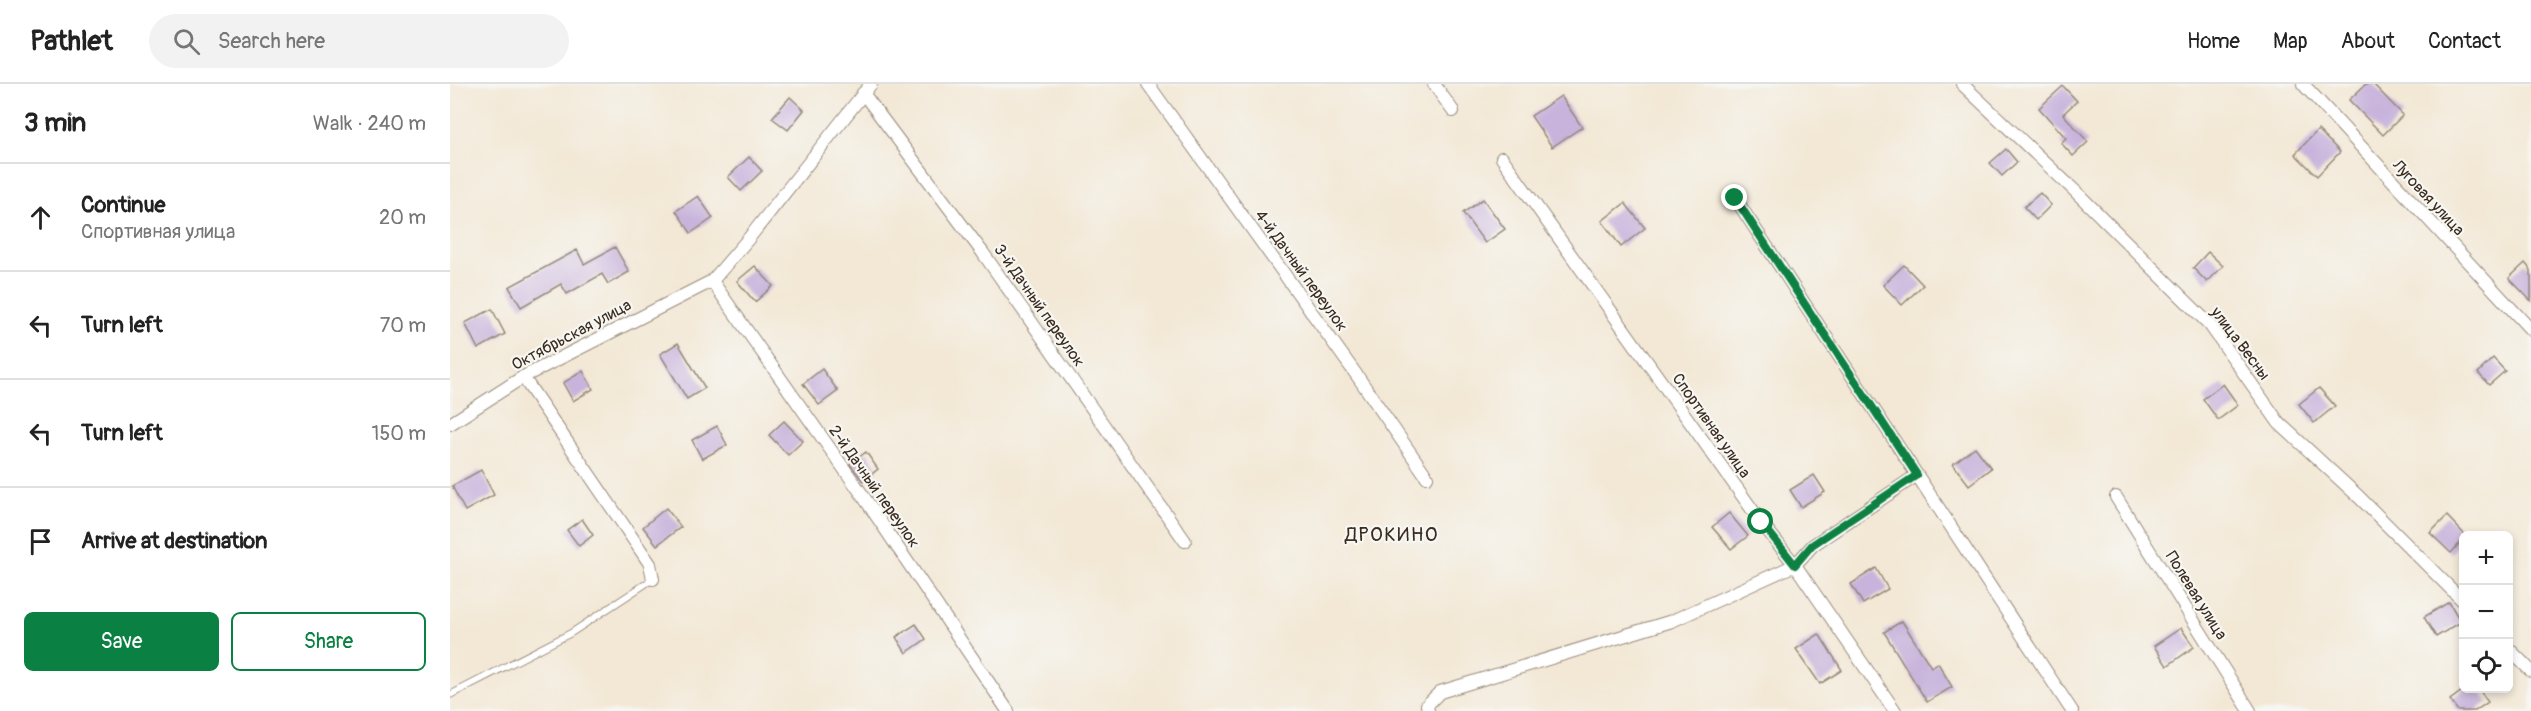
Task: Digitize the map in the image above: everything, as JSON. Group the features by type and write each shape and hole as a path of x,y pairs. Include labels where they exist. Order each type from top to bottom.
{"street":[{"name":"4-й Дачный переулок","path":"1148,84 1427,477"},
{"path":"1434,84 1453,111"},
{"name":"улица Весны","path":"1962,84 2075,191 2210,325 2279,423 2359,497 2459,598"},
{"name":"Луговая улица","path":"2303,84 2531,330"},
{"path":"712,281 749,238 867,88"},
{"name":"3-й Дачный переулок","path":"867,88 1185,541"},
{"name":"Спортивная улица","path":"1502,158 1761,522 1795,565 1895,711"},
{"path":"1735,198 2072,711"},
{"name":"Октябрьская улица","path":"450,424 523,377 712,281"},
{"name":"2-й Дачный переулок","path":"712,281 859,490 1008,711"},
{"path":"523,377 650,564 653,579"},
{"path":"1428,711 1427,705 1440,692 1672,621 1795,565 1812,545 1917,475"},
{"name":"Полевая улица","path":"2116,497 2250,711"},
{"path":"2513,653 2531,671"}],"lane":[{"path":"450,695 572,633 653,579"}],"building":[{"path":"2366,84 2373,84 2403,115 2383,135 2349,100"},
{"path":"2063,86 2077,101 2063,114 2088,142 2073,156 2061,143 2066,138 2039,108"},
{"path":"1561,96 1582,127 1552,147 1531,116"},
{"path":"790,97 804,110 788,130 772,118"},
{"path":"2318,130 2340,152 2317,176 2295,154"},
{"path":"2006,149 2017,162 2002,176 1990,163"},
{"path":"749,157 762,171 741,191 728,177"},
{"path":"2040,193 2051,205 2036,220 2024,207"},
{"path":"698,196 713,218 691,233 676,211"},
{"path":"1483,199 1505,229 1485,243 1463,213"},
{"path":"1625,203 1645,228 1621,247 1602,221"},
{"path":"615,247 629,272 608,284 602,274 567,294 561,284 521,307 509,287 577,250 584,264"},
{"path":"2208,252 2223,266 2207,282 2193,268"},
{"path":"2525,263 2531,270 2531,301 2509,278"},
{"path":"1904,265 1923,285 1902,305 1883,285"},
{"path":"755,266 773,286 755,302 737,281"},
{"path":"492,309 505,334 478,349 465,323"},
{"path":"678,343 705,388 687,399 660,354"},
{"path":"2493,358 2505,371 2489,385 2478,373"},
{"path":"822,369 838,391 819,405 803,384"},
{"path":"583,371 593,389 573,401 563,383"},
{"path":"2223,384 2238,405 2218,420 2203,399"},
{"path":"2319,388 2335,406 2314,423 2299,404"},
{"path":"784,421 803,441 788,455 769,435"},
{"path":"717,426 727,445 702,459 692,440"},
{"path":"1975,447 1991,468 1969,485 1953,464"},
{"path":"866,452 878,469 863,481 850,464"},
{"path":"481,470 494,495 465,511 452,486"},
{"path":"1814,475 1825,492 1801,507 1790,490"},
{"path":"666,508 681,527 657,545 643,527"},
{"path":"1729,513 1748,536 1731,549 1712,527"},
{"path":"2447,516 2461,531 2459,531 2459,544 2451,553 2430,533"},
{"path":"582,519 593,535 579,546 567,530"},
{"path":"1876,568 1888,589 1863,604 1851,584"},
{"path":"2449,602 2459,619 2459,623 2436,637 2424,617"},
{"path":"1902,621 1931,667 1938,663 1952,687 1927,702 1884,632"},
{"path":"916,624 926,639 906,653 896,637"},
{"path":"2181,628 2194,647 2167,666 2154,646"},
{"path":"1819,634 1842,670 1820,684 1796,649"},
{"path":"2459,693 2482,693 2488,702 2475,711 2458,711 2450,700"}],"district":[{"name":"ДРОКИНО","path":"1392,534"}],"route":[{"path":"1735,198 1917,475 1812,545 1795,565 1761,522"}]}
